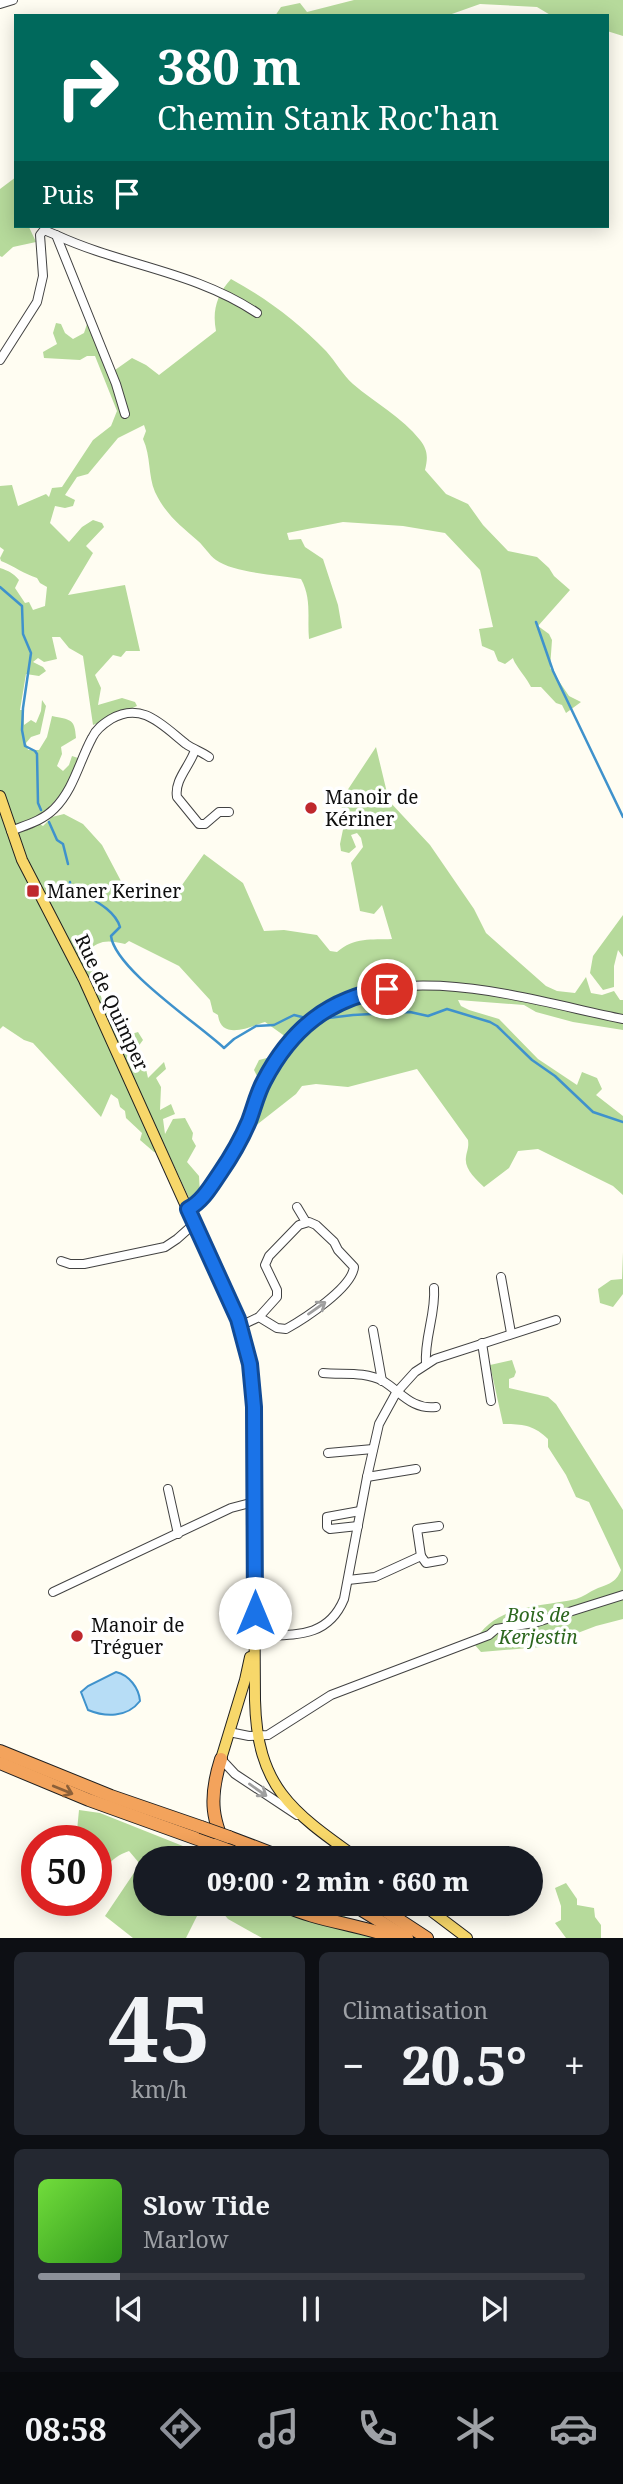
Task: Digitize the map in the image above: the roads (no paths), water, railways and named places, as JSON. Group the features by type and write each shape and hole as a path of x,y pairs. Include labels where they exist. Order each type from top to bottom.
{"highway":[{"path":"0,1751 111,1796 253,1846"},
{"path":"221,1759 213,1811 216,1830 226,1846"},
{"path":"0,1763 89,1800 216,1846"},
{"path":"314,1916 374,1929 395,1938"},
{"path":"371,1916 407,1938"},
{"path":"394,1916 428,1938"}],"main road":[{"name":"Rue de Quimper","path":"0,796 29,876 84,980 195,1223 240,1326 250,1359 253,1388 254,1636"},
{"path":"221,1759 246,1680 254,1636"},
{"path":"254,1636 258,1736 267,1771 279,1791 300,1816 341,1846"},
{"path":"438,1916 467,1938"}],"street":[{"path":"0,4 13,0"},
{"path":"0,360 37,302 43,276 40,235 44,230 96,252 149,265 197,281 227,294 257,313"},
{"path":"56,235 116,384 125,414"},
{"path":"11,831 37,821 54,808 73,780 95,732 102,724 115,717 135,711 145,713 195,750 209,757"},
{"path":"195,750 177,785 177,797 199,824 205,824 219,812 229,812"},
{"path":"188,1209 200,1201 234,1152 263,1082 279,1057 312,1018 337,1003 387,989 459,987 534,998 566,1008 623,1019"},
{"path":"297,1207 306,1222"},
{"path":"240,1326 259,1317 277,1294 266,1262 299,1225 306,1222 316,1224 334,1241 338,1250 354,1267 352,1276 328,1301 286,1329 277,1328 259,1317"},
{"path":"61,1261 73,1265 84,1264 164,1247 195,1223"},
{"path":"502,1277 511,1333"},
{"path":"426,1364 425,1353 435,1300 434,1288"},
{"path":"254,1636 301,1634 326,1625 341,1606 373,1449 384,1413 396,1393 426,1364 445,1354 556,1320"},
{"path":"373,1330 382,1381"},
{"path":"482,1343 492,1401"},
{"path":"323,1373 354,1373 382,1381 420,1408 436,1407"},
{"path":"328,1453 373,1449"},
{"path":"367,1477 416,1469"},
{"path":"168,1489 178,1534"},
{"path":"53,1592 240,1505 254,1502"},
{"path":"358,1526 330,1529 327,1527 326,1518 360,1511"},
{"path":"439,1526 417,1529 421,1556 426,1563 443,1560"},
{"path":"348,1580 369,1579 393,1571 421,1556"},
{"path":"229,1732 268,1735 340,1690 483,1637 496,1629 534,1623 623,1595"},
{"path":"221,1759 235,1773 300,1816"}],"water":[{"path":"116,1672 132,1683 138,1691 140,1701 129,1711 122,1713 101,1714 88,1710 81,1692"}],"waterway":[{"path":"0,587 22,606 23,634 31,653 22,730 25,746 37,754 38,803 41,810"},
{"path":"536,622 553,671 623,817"},
{"path":"49,822 57,840 63,844 68,864"},
{"path":"70,882 70,885 106,908 117,920 120,927 111,936 116,949 127,964 159,995 224,1048 256,1026 274,1025 294,1015 302,1017"},
{"path":"320,1019 410,1012 428,1016 447,1009 490,1022 532,1060 555,1076 593,1112 623,1122"}],"place":[{"name":"Manoir de Kériner","path":"311,808"},
{"name":"Maner Keriner","path":"33,891"},
{"name":"Manoir de Tréguer","path":"77,1636"}],"park label":[{"name":"Bois de Kerjestin","path":"538,1626"}]}
